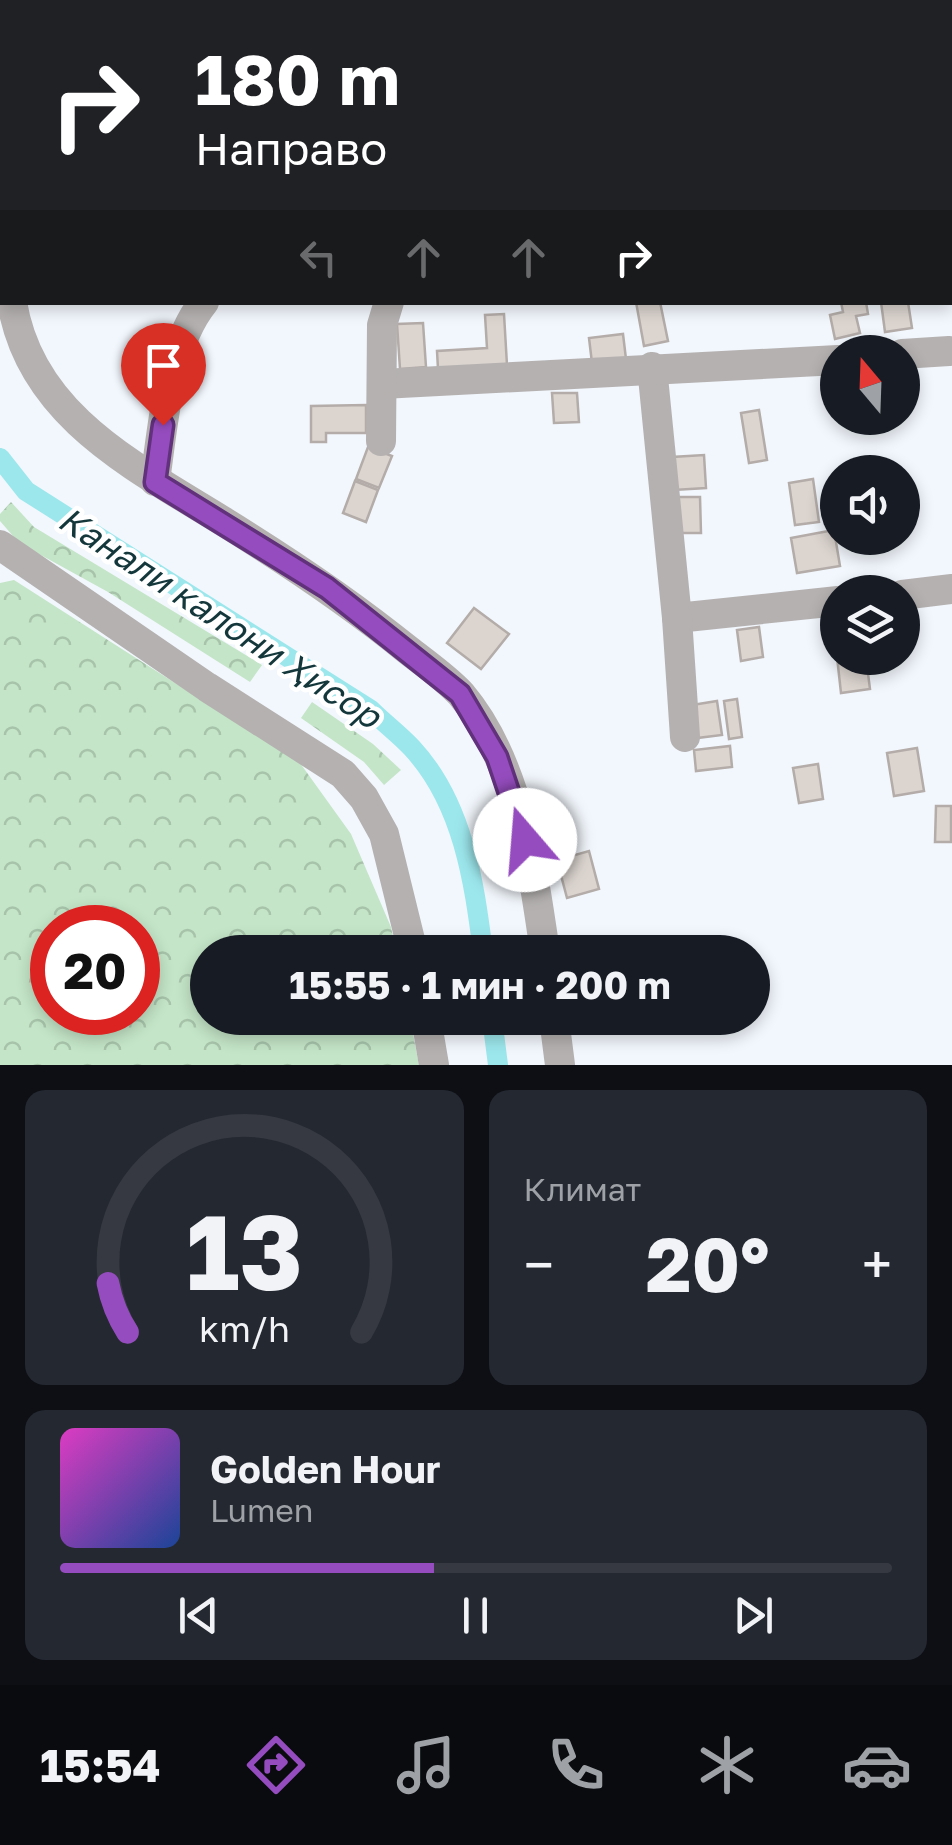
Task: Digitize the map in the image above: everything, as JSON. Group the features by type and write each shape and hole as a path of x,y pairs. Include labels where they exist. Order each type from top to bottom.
{"lane":[{"path":"13,305 32,362 74,420 155,482 327,588 460,694 497,757 520,819 542,935"},
{"path":"155,482 166,397 190,319 202,305"},
{"path":"380,441 382,325 388,305"},
{"path":"920,353 949,351"},
{"path":"382,384 820,361"},
{"path":"652,367 678,618 685,737"},
{"path":"0,546 343,774 364,798 384,834 410,935"},
{"path":"920,593 952,589"},
{"path":"678,618 820,604"},
{"path":"429,1035 434,1065"},
{"path":"556,1035 560,1065"}],"green space":[{"path":"11,502 34,527 262,665 250,682 108,592 19,543 0,521 0,514"},
{"path":"14,580 300,763 351,834 391,927 393,935 190,935 190,1035 413,1035 419,1065 0,1065 0,583"},
{"path":"312,702 373,744 401,770 384,785 364,762 301,718"}],"building":[{"path":"637,305 661,305 668,341 644,346"},
{"path":"842,305 866,305 868,314 856,316 860,333 852,335 834,335 830,315 843,312"},
{"path":"881,305 908,305 912,328 885,332"},
{"path":"504,314 507,365 438,369 437,351 487,348 485,315"},
{"path":"423,323 426,367 400,369 397,324"},
{"path":"623,334 626,359 592,363 589,338"},
{"path":"552,393 577,393 579,422 554,423"},
{"path":"366,405 366,433 326,433 326,442 311,442 311,406"},
{"path":"759,410 767,460 749,463 741,413"},
{"path":"368,447 392,456 379,488 356,479"},
{"path":"704,455 706,488 674,490 672,457"},
{"path":"813,479 819,522 795,525 789,483"},
{"path":"355,481 378,490 366,522 343,513"},
{"path":"677,497 700,497 701,533 678,533"},
{"path":"820,533 820,555 838,555 840,566 797,573 791,538"},
{"path":"474,608 509,634 481,669 447,643"},
{"path":"759,627 763,657 741,661 737,630"},
{"path":"839,675 868,675 870,689 841,693"},
{"path":"737,699 742,737 729,739 724,701"},
{"path":"717,701 722,735 697,738 692,705"},
{"path":"730,746 732,767 696,771 694,750"},
{"path":"917,748 924,791 894,796 887,753"},
{"path":"818,764 823,799 799,803 793,768"},
{"path":"936,806 951,806 951,842 935,842"},
{"path":"589,851 599,889 567,898 557,860"}],"waterway":[{"name":"Канали калони Ҳисор","path":"0,458 26,491 371,710 407,743 429,770 455,818 470,871 480,935"},
{"name":"Канали калони Ҳисор","path":"494,1035 498,1065"}],"route":[{"path":"163,425 155,482 327,588 460,694 480,722 497,757 525,840"}]}
